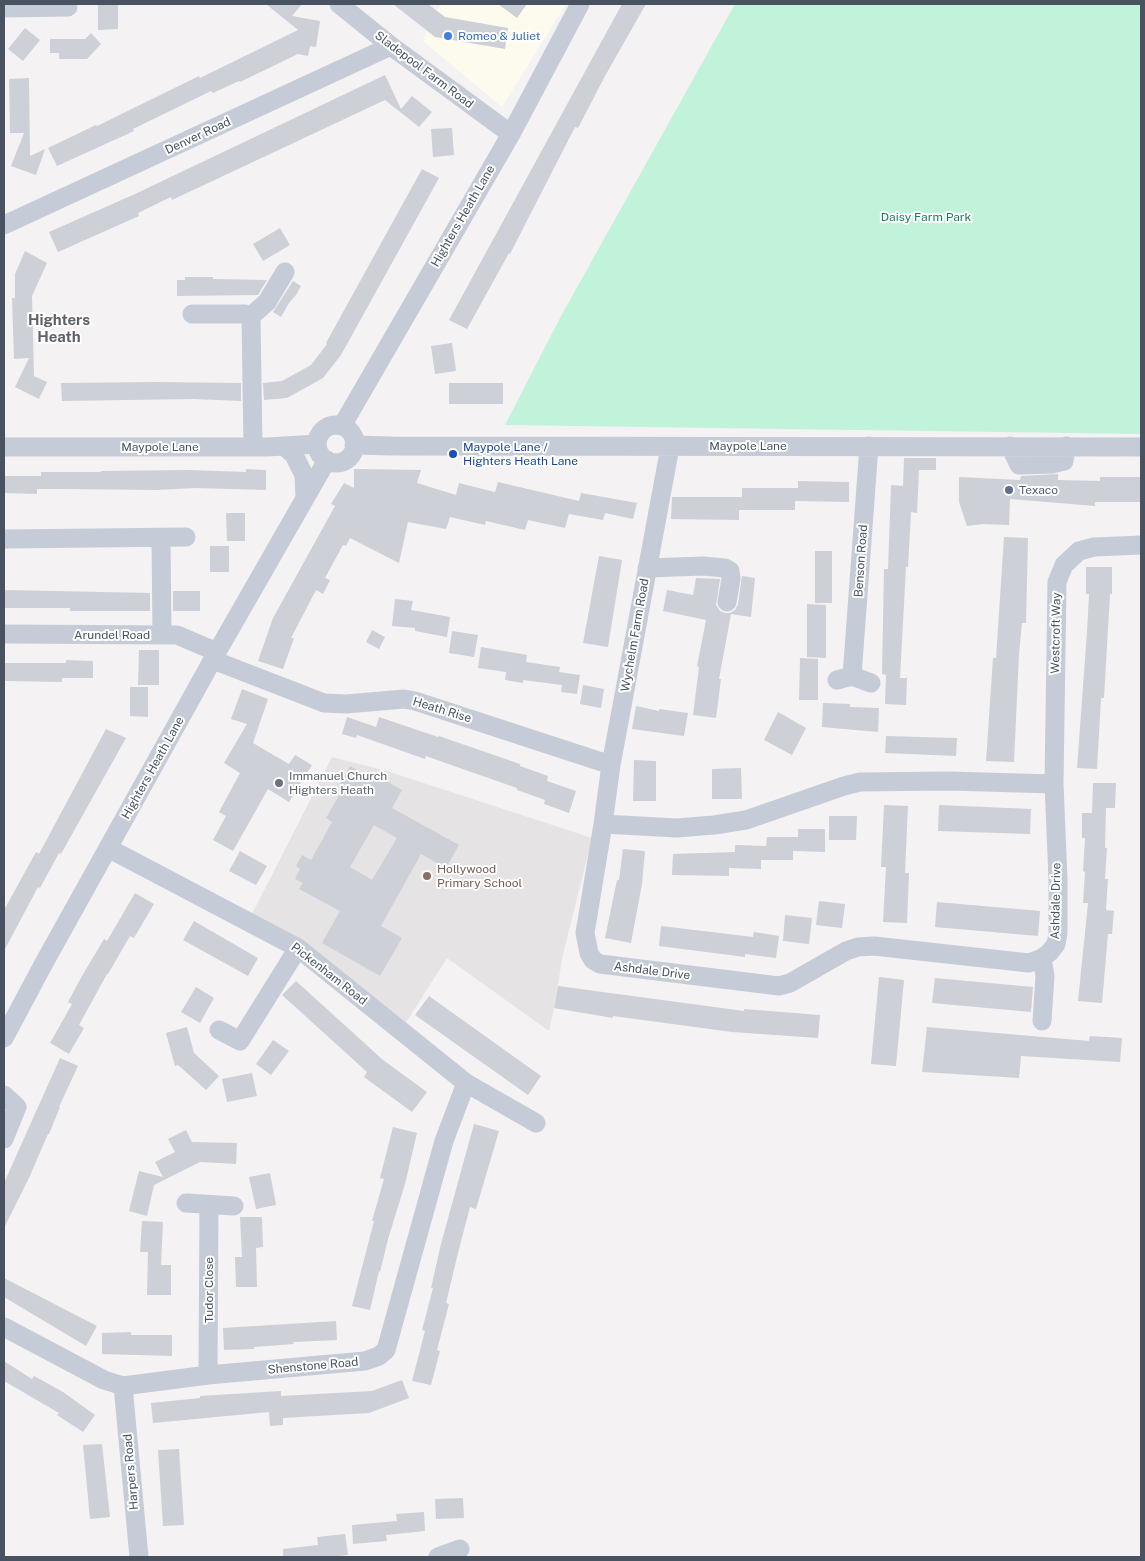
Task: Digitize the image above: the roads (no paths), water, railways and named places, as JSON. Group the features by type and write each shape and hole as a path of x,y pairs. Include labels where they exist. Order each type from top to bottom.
{"street":[{"name":"Sladepool Farm Road","path":"339,4 391,46 511,134"},
{"name":"Highters Heath Lane","path":"342,426 511,134 580,4"},
{"path":"4,8 68,7"},
{"name":"Denver Road","path":"4,225 391,46"},
{"path":"253,447 251,316 266,302 285,272"},
{"path":"192,314 245,314 251,316"},
{"path":"330,426 342,426 351,434 354,445 350,456 345,460 333,462 322,452 318,438 324,429 330,426"},
{"name":"Maypole Lane","path":"354,445 1141,447"},
{"path":"284,446 294,455 304,475 305,498"},
{"name":"Maypole Lane","path":"4,447 284,446 322,452"},
{"name":"Benson Road","path":"870,446 845,678 871,683"},
{"name":"Wychelm Farm Road","path":"603,824 611,765 670,447"},
{"name":"Highters Heath Lane","path":"4,1038 215,656 305,498 322,452"},
{"path":"4,539 186,537"},
{"path":"161,538 162,635"},
{"name":"Westcroft Way","path":"1054,784 1057,582 1064,565 1079,551 1094,548 1141,545"},
{"path":"647,568 703,566 725,568 730,571 731,579 727,602"},
{"name":"Arundel Road","path":"4,634 177,635 215,656"},
{"name":"Heath Rise","path":"215,656 324,703 346,704 404,699 415,701 611,765"},
{"path":"603,824 677,828 746,820 860,782 949,781 1054,784"},
{"name":"Ashdale Drive","path":"603,824 585,934 589,953 593,960 600,964 779,986 790,983 846,951 858,947 874,946 1029,963 1042,958 1056,944 1058,934 1054,784"},
{"name":"Pickenham Road","path":"108,848 298,948 466,1083 536,1123"},
{"path":"219,1030 240,1041 298,948"},
{"path":"1042,958 1045,976 1042,1021"},
{"name":"Shenstone Road","path":"4,1327 104,1380 124,1386 208,1375 365,1362 380,1356 386,1350 444,1141 466,1083"},
{"path":"4,1095 17,1107 4,1139"},
{"path":"186,1203 234,1206"},
{"name":"Tudor Close","path":"208,1375 209,1205"},
{"name":"Harpers Road","path":"124,1386 139,1557"},
{"path":"438,1557 460,1549"}],"place":[{"name":"Romeo & Juliet","path":"448,36"},
{"name":"Maypole Lane / Highters Heath Lane","path":"453,454"},
{"name":"Texaco","path":"1009,490"},
{"name":"Immanuel Church Highters Heath","path":"279,783"},
{"name":"Hollywood Primary School","path":"427,876"}],"district":[{"name":"Highters Heath","path":"59,328"}],"park label":[{"name":"Daisy Farm Park","path":"926,217"}]}
